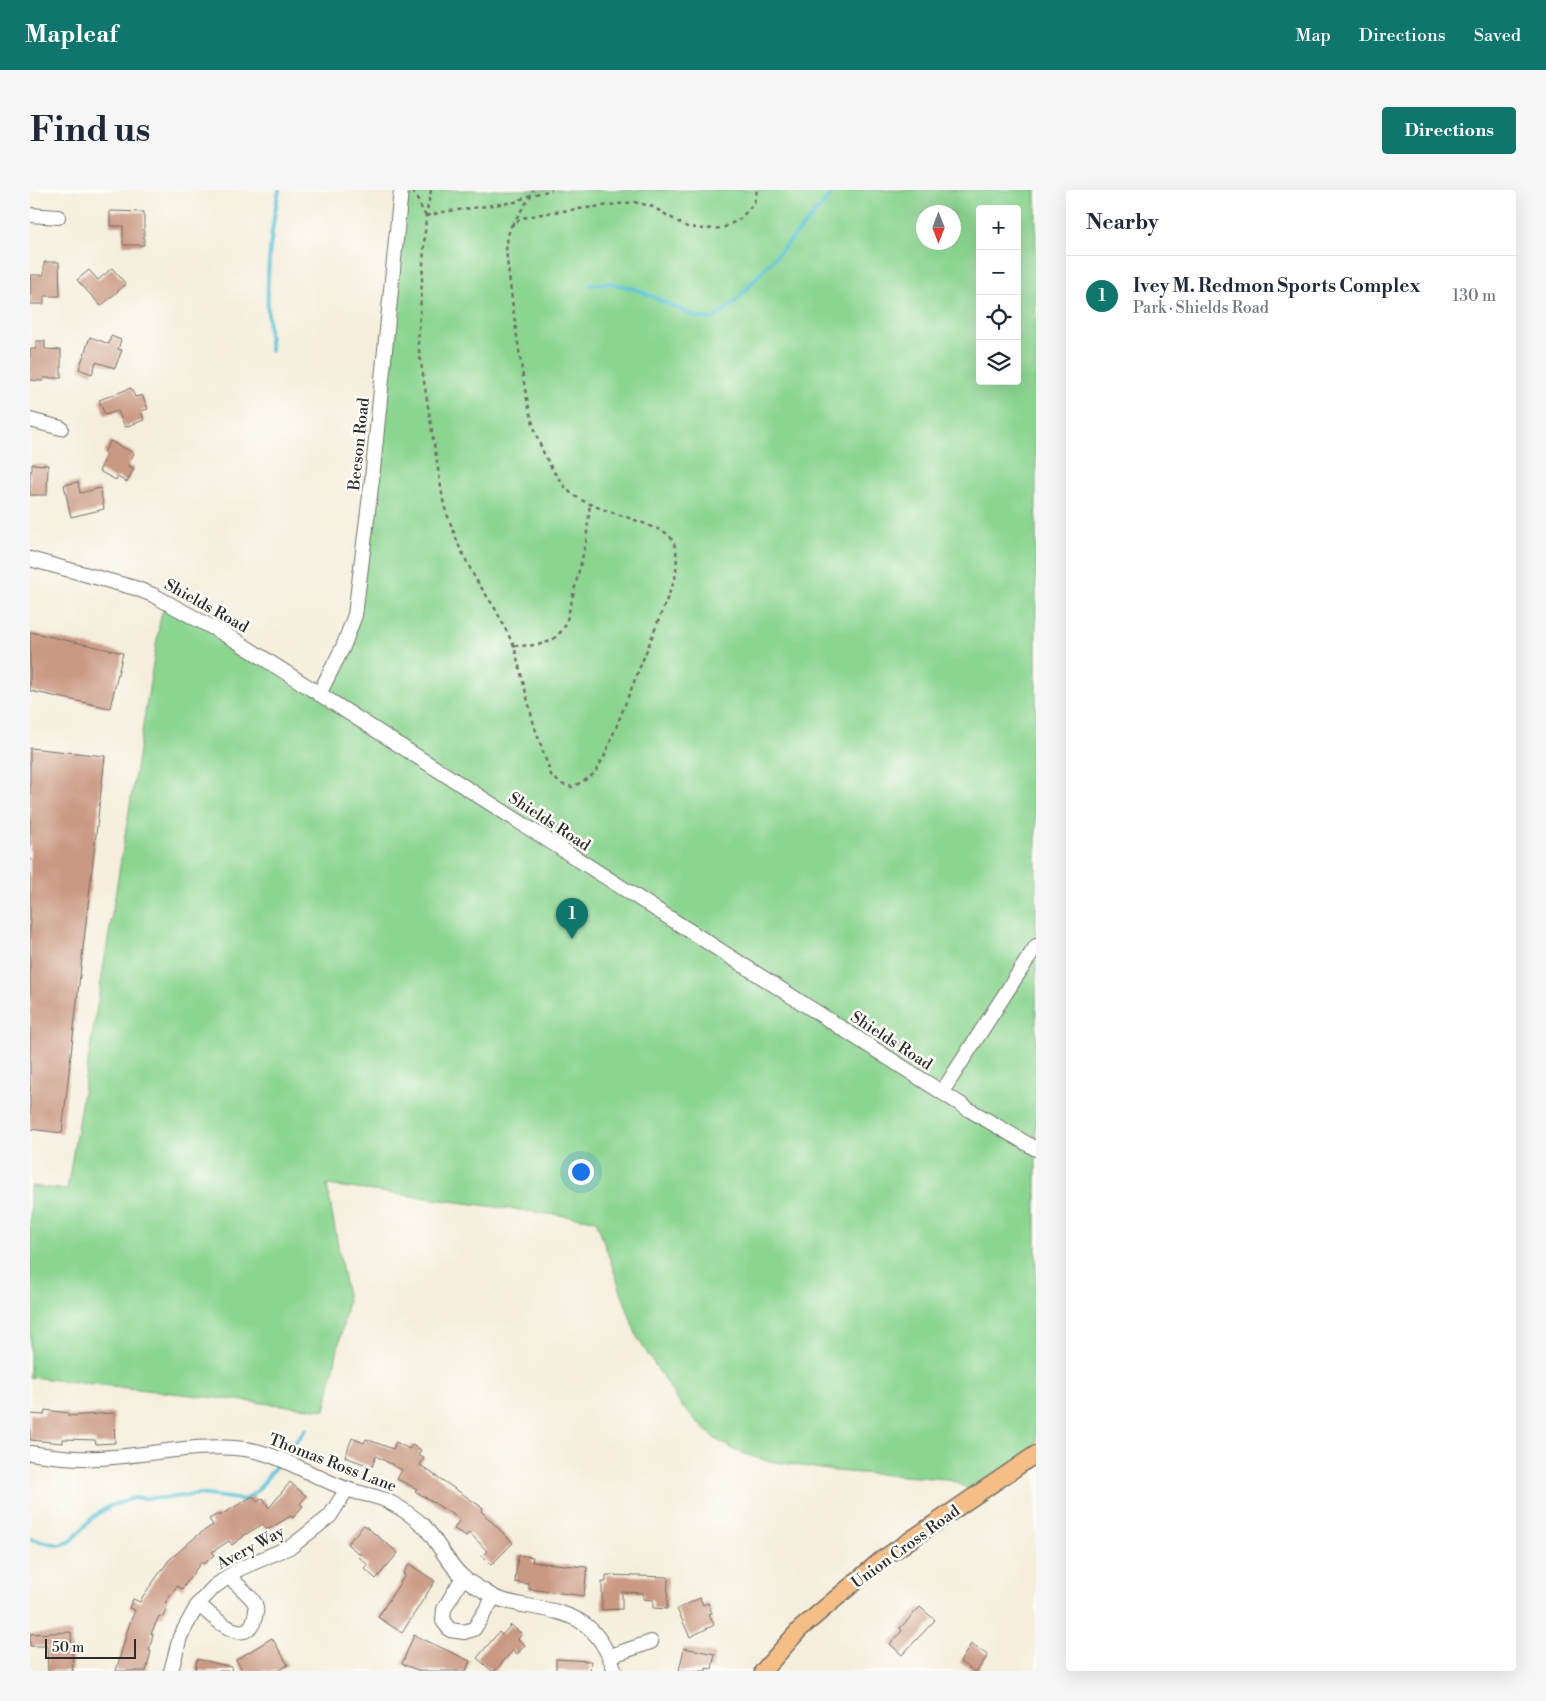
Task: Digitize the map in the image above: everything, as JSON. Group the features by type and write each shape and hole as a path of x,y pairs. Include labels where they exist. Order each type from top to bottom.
{"main road":[{"name":"Union Cross Road","path":"763,1671 800,1629 881,1560 1036,1454"}],"street":[{"name":"Beeson Road","path":"319,694 343,647 355,615 372,478 401,190"},
{"path":"30,214 58,217"},
{"path":"30,420 61,428"},
{"name":"Shields Road","path":"30,559 135,588 153,595 235,640 942,1092 1036,1149"},
{"path":"942,1092 1036,946"},
{"name":"Thomas Ross Lane","path":"30,1454 80,1459 114,1458 210,1448 244,1449 269,1454 347,1490 375,1496 392,1503 424,1527 443,1554 463,1577 494,1597 559,1611 573,1616 597,1635 610,1656 614,1671"},
{"name":"Avery Way","path":"171,1671 180,1637 198,1604 214,1587 228,1576 246,1566 292,1546 330,1516 347,1490"},
{"path":"198,1604 231,1630 241,1631 251,1626 257,1614 255,1603 228,1576"},
{"path":"463,1577 444,1610 443,1621 450,1630 464,1632 474,1629 494,1597"},
{"path":"610,1656 651,1642"}],"path":[{"path":"413,190 426,216"},
{"path":"431,190 426,216 418,344 444,506 459,546 475,578 496,610 514,646 534,725 551,775 561,784 572,787 594,774 605,755 675,580 677,561 674,546 667,534 645,523 590,504 567,490 555,473 539,443 526,398 506,252 511,226 533,190"},
{"path":"426,216 516,202 531,195 552,190"},
{"path":"511,226 522,218 547,213 634,202 651,206 687,227 704,229 723,228 740,219 754,203 757,190"},
{"path":"514,646 542,644 552,641 560,635 566,624 586,542 590,504"}],"green space":[{"path":"401,190 1036,190 1036,1454 974,1496 962,1485 946,1479 834,1471 763,1460 736,1451 714,1438 682,1407 637,1337 596,1220 327,1185 348,1301 325,1410 30,1377 30,1186 67,1190 161,615 167,602 319,694 355,615"}],"building":[{"path":"110,211 144,212 144,245 123,245 123,226 110,226"},
{"path":"44,262 59,262 60,296 44,296 44,304 31,304 30,275 44,275"},
{"path":"112,268 126,284 101,306 77,280 89,270 98,280"},
{"path":"111,336 121,340 118,349 122,350 115,368 96,362 92,374 79,369 90,337 109,344"},
{"path":"36,341 45,341 45,349 61,350 61,378 43,378 43,381 30,380 30,349 36,349"},
{"path":"131,388 135,397 142,395 148,409 141,411 144,420 125,427 118,411 105,415 99,400"},
{"path":"110,441 134,453 128,466 134,468 127,482 117,477 116,480 99,471 107,455 104,453"},
{"path":"32,464 48,465 47,495 30,495 30,471 32,471"},
{"path":"78,482 80,493 100,488 104,509 71,517 64,485"},
{"path":"30,632 123,653 110,708 30,691"},
{"path":"30,748 105,756 62,1133 30,1129"},
{"path":"45,1410 68,1413 68,1416 114,1413 115,1443 96,1444 95,1440 63,1439 63,1443 30,1440 30,1414 44,1415"},
{"path":"352,1438 364,1443 366,1439 393,1449 396,1442 409,1449 412,1445 421,1450 418,1455 424,1458 420,1465 483,1508 481,1511 513,1543 491,1565 482,1556 487,1551 469,1532 466,1536 454,1529 460,1519 415,1491 417,1489 397,1479 402,1470 376,1456 372,1467 345,1457"},
{"path":"290,1482 306,1496 300,1504 303,1506 293,1518 291,1516 267,1530 263,1524 232,1545 229,1541 212,1552 214,1555 204,1564 202,1561 182,1589 177,1586 165,1603 168,1604 163,1617 159,1616 151,1634 153,1634 149,1651 151,1651 146,1671 116,1671 135,1610 129,1608 133,1599 140,1602 169,1560 199,1534 213,1525 209,1519 218,1514 219,1516 253,1496 257,1502 263,1498 269,1508"},
{"path":"364,1525 398,1553 376,1579 365,1569 368,1565 359,1557 361,1555 347,1544"},
{"path":"518,1555 533,1557 532,1562 587,1567 584,1596 529,1589 529,1584 515,1582"},
{"path":"409,1564 435,1581 402,1633 378,1617 405,1575 403,1574"},
{"path":"606,1575 668,1577 667,1609 653,1608 653,1600 643,1599 643,1593 622,1592 622,1609 602,1610 602,1582 606,1582"},
{"path":"700,1598 703,1605 708,1603 712,1613 709,1614 714,1625 690,1637 677,1609"},
{"path":"920,1607 935,1620 902,1655 890,1644 902,1631 900,1628"},
{"path":"511,1625 522,1634 518,1639 525,1645 517,1654 513,1650 495,1671 492,1671 477,1658 499,1632 502,1635"},
{"path":"71,1632 73,1671 48,1671 47,1646 30,1646 30,1634"},
{"path":"414,1635 470,1661 466,1671 420,1671 402,1664"},
{"path":"272,1638 288,1665 278,1671 243,1671 236,1660"},
{"path":"971,1644 988,1655 977,1671 960,1662"},
{"path":"684,1648 715,1654 712,1669 706,1668 706,1671 679,1671"},
{"path":"197,1659 232,1667 231,1671 195,1671"},
{"path":"556,1659 591,1661 590,1671 556,1671"}],"waterway":[{"path":"271,350 268,270 279,190"},
{"path":"591,285 610,283 636,289 696,317 712,319 727,309 738,298 835,190"},
{"path":"284,1457 306,1429"},
{"path":"30,1539 60,1545 71,1541 93,1517 110,1506 133,1498 166,1498 200,1494 245,1500 257,1491 279,1462"}],"place":[{"name":"Ivey M. Redmon Sports Complex","path":"572,939"}]}
